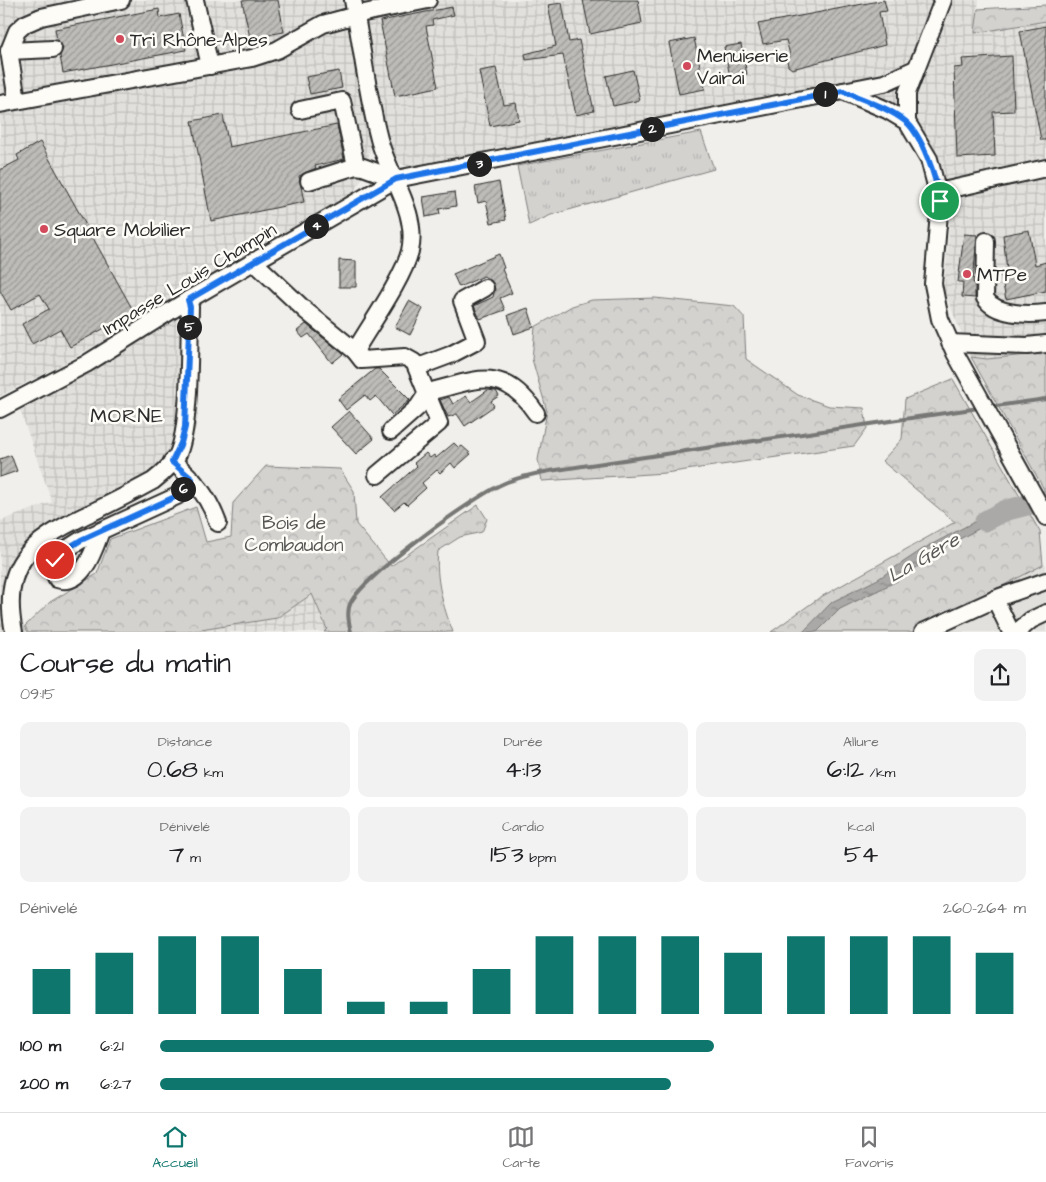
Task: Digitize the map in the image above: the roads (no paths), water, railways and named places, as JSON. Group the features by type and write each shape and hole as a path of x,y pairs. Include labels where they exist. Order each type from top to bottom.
{"street":[{"path":"18,100 9,51 17,31 24,24 41,17 121,0"},
{"path":"195,0 210,66"},
{"path":"0,104 252,58 277,50 354,7 428,0"},
{"path":"907,122 907,93 943,0"},
{"path":"354,7 378,137 386,163 396,179 411,228 410,252 404,267 355,351"},
{"path":"9,51 53,49"},
{"path":"309,182 356,166 363,166 396,179 884,83 915,69"},
{"path":"843,91 887,110 907,122 929,159 938,192 935,302 950,343 1046,517"},
{"path":"300,110 342,101 356,166"},
{"path":"938,192 1046,168"},
{"name":"Impasse Louis Champin","path":"0,409 86,364 253,261 396,179"},
{"path":"986,241 985,298 988,303 995,308 1030,314 1046,313"},
{"path":"253,261 306,311 355,351 362,360 405,357 418,367 439,423 377,475"},
{"path":"418,367 450,355 477,341 462,301 485,288"},
{"path":"14,632 4,602 4,588 17,559 29,546 46,534 154,481 172,462 181,443 185,427 190,307 188,300"},
{"path":"950,343 1027,346 1046,344"},
{"path":"391,431 418,407 428,392 472,381 497,379 515,388 525,397 536,413"},
{"path":"172,462 192,479 209,500 218,523"},
{"path":"101,531 177,496 192,479"},
{"path":"923,632 995,599 1046,581"},
{"path":"995,599 1011,632"},
{"path":"1017,632 1033,626 1046,613"}],"water":[{"path":"1008,504 1012,511 952,543 897,581 840,609 817,632 803,632 832,602 878,579 923,549"}],"waterway":[{"path":"989,407 1046,399"},
{"path":"351,632 348,613 349,606 377,573 423,536 472,502 507,482 559,470 979,408"},
{"name":"La Gère","path":"985,521 1004,511 1046,500"}],"place":[{"name":"Tri Rhône-Alpes","path":"120,39"},
{"name":"Menuiserie Vairai","path":"687,66"},
{"name":"Square Mobilier","path":"44,229"},
{"name":"MTPe","path":"967,274"}],"district":[{"name":"MORNE","path":"127,415"}],"park label":[{"name":"Bois de Combaudon","path":"294,533"}]}
